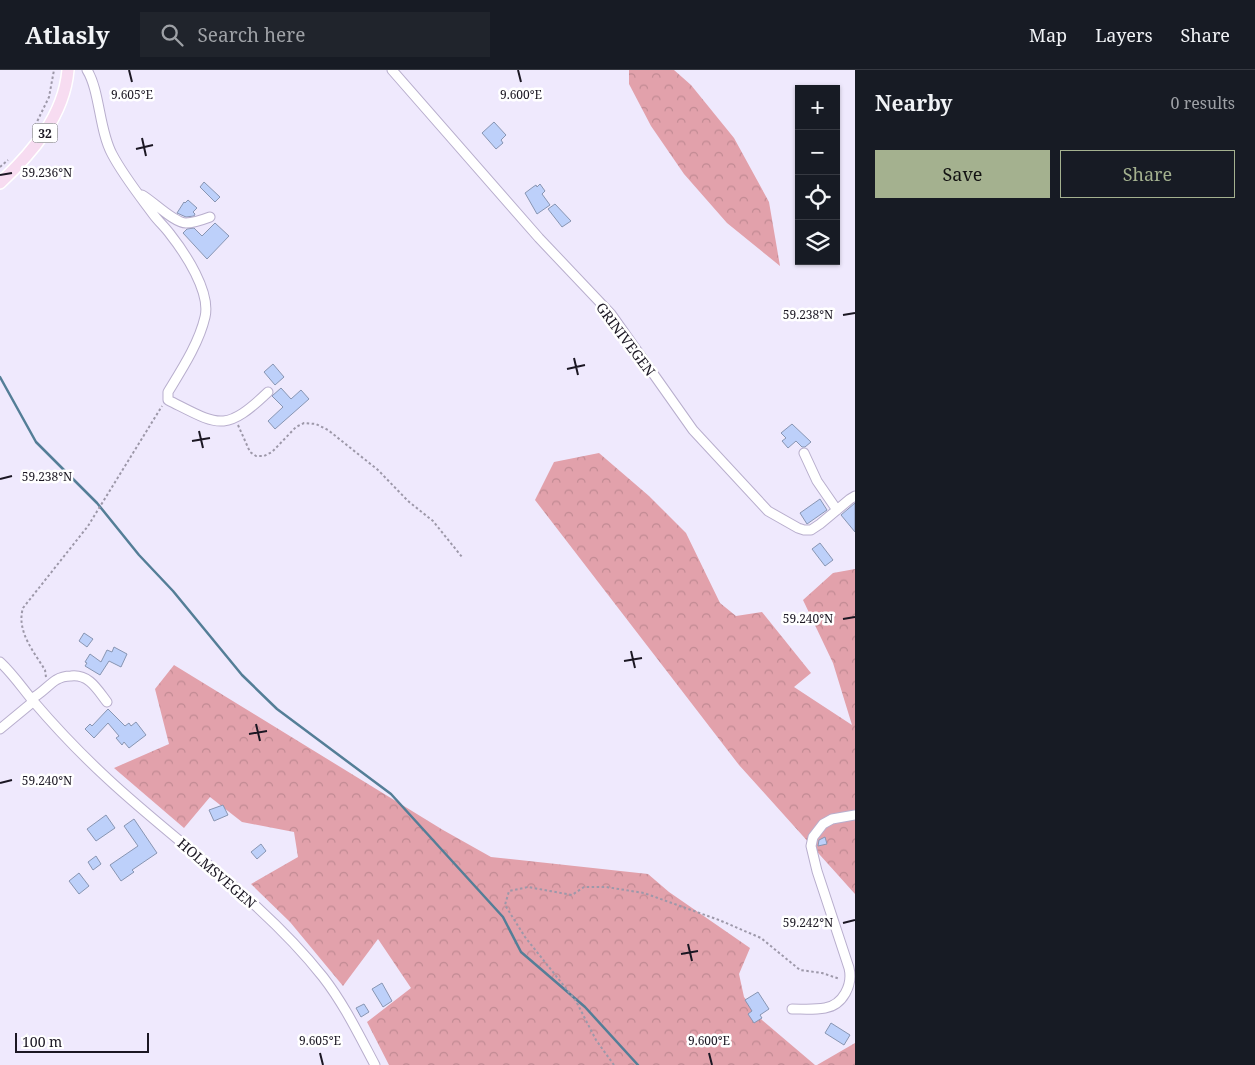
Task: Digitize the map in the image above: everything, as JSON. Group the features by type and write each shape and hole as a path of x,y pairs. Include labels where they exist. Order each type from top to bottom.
{"main road":[{"name":"32","path":"0,183 27,156 49,127 62,99 68,70"}],"street":[{"path":"87,70 111,153 184,255 202,288 206,307 205,317 195,342 168,395 168,400 206,419 223,422 236,418 255,405 268,392"},
{"name":"GRINIVEGEN","path":"392,70 539,238 611,314 693,430 763,506 784,521 804,530 811,530 855,496"},
{"path":"139,194 152,201 179,222 198,222 210,218"},
{"path":"804,453 817,481 837,510"},
{"name":"HOLMSVEGEN","path":"0,662 60,732 107,778 150,818 222,875 306,957 341,1003 375,1065"},
{"path":"0,729 48,686 60,678 76,675 82,676 93,683 107,702"},
{"path":"792,1009 822,1009 831,1006 845,994 850,982 847,962 817,871 811,846 813,837 823,824 832,819 855,815"}],"path":[{"path":"29,136 38,122 49,97 54,70"},
{"path":"0,167 10,158"},
{"path":"48,686 45,670 23,630 21,620 23,608 88,526 168,395"},
{"path":"236,418 250,452 256,456 264,456 272,452 296,427 304,423 316,424 328,430 378,470 408,501 433,521 462,557"},
{"path":"614,1065 596,1040 576,1001 525,936 506,906 509,891 528,887 572,895 584,887 606,887 644,893 719,920 761,938 800,970 850,982"}],"green space":[{"path":"629,70 674,70 691,85 734,138 769,202 780,266 727,223 684,174 651,126 629,84"},
{"path":"599,453 649,496 686,533 720,603 736,616 762,612 811,673 794,687 852,725 833,663 803,600 833,573 855,569 855,894 739,765 535,500 554,462"},
{"path":"174,665 443,830 491,857 648,874 669,892 750,948 739,974 744,997 762,1020 815,1065 389,1065 367,1022 411,988 378,939 343,986 290,922 251,884 298,857 294,832 242,822 210,797 184,828 114,768 169,744 155,689"},
{"path":"855,1043 855,1065 817,1065"}],"building":[{"path":"494,122 506,135 501,140 503,143 496,149 482,133"},
{"path":"204,182 220,197 215,202 200,187"},
{"path":"540,184 545,191 542,194 550,205 537,214 525,193"},
{"path":"188,200 197,208 193,212 194,216 186,217 177,213 184,202"},
{"path":"555,204 571,221 562,227 548,209"},
{"path":"215,223 229,236 207,259 183,233 187,229 194,228 202,236"},
{"path":"273,364 284,377 275,385 264,372"},
{"path":"281,388 291,399 301,390 309,399 275,429 268,421 283,407 272,396"},
{"path":"792,424 811,442 805,447 802,447 796,441 788,448 782,441 786,438 781,433"},
{"path":"820,499 827,510 807,524 800,513"},
{"path":"855,503 855,532 841,515"},
{"path":"820,543 833,560 825,566 812,549"},
{"path":"84,633 93,639 87,647 79,641"},
{"path":"114,647 127,654 121,667 109,661 100,675 85,666 87,663 85,662 90,654 101,662 107,650 112,652"},
{"path":"108,709 125,726 129,723 131,726 136,722 146,735 129,748 124,742 122,745 116,738 119,736 108,723 94,738 85,729 90,724 92,726"},
{"path":"223,805 228,815 214,821 209,810"},
{"path":"106,815 115,828 96,841 87,829"},
{"path":"134,819 157,853 132,870 134,872 121,881 110,865 138,846 124,826"},
{"path":"825,837 827,844 818,846 819,840"},
{"path":"261,844 266,851 257,859 251,852"},
{"path":"96,856 101,864 93,870 88,862"},
{"path":"79,873 89,886 79,894 69,881"},
{"path":"382,983 392,1001 383,1007 372,989"},
{"path":"758,992 769,1009 760,1015 762,1018 754,1023 748,1014 752,1011 745,1000"},
{"path":"364,1004 369,1012 361,1017 356,1008"},
{"path":"831,1023 850,1035 844,1045 825,1033"}],"waterway":[{"path":"0,377 36,442 97,503 242,675 277,709 391,794 503,917 521,952 585,1007 638,1065"}]}
